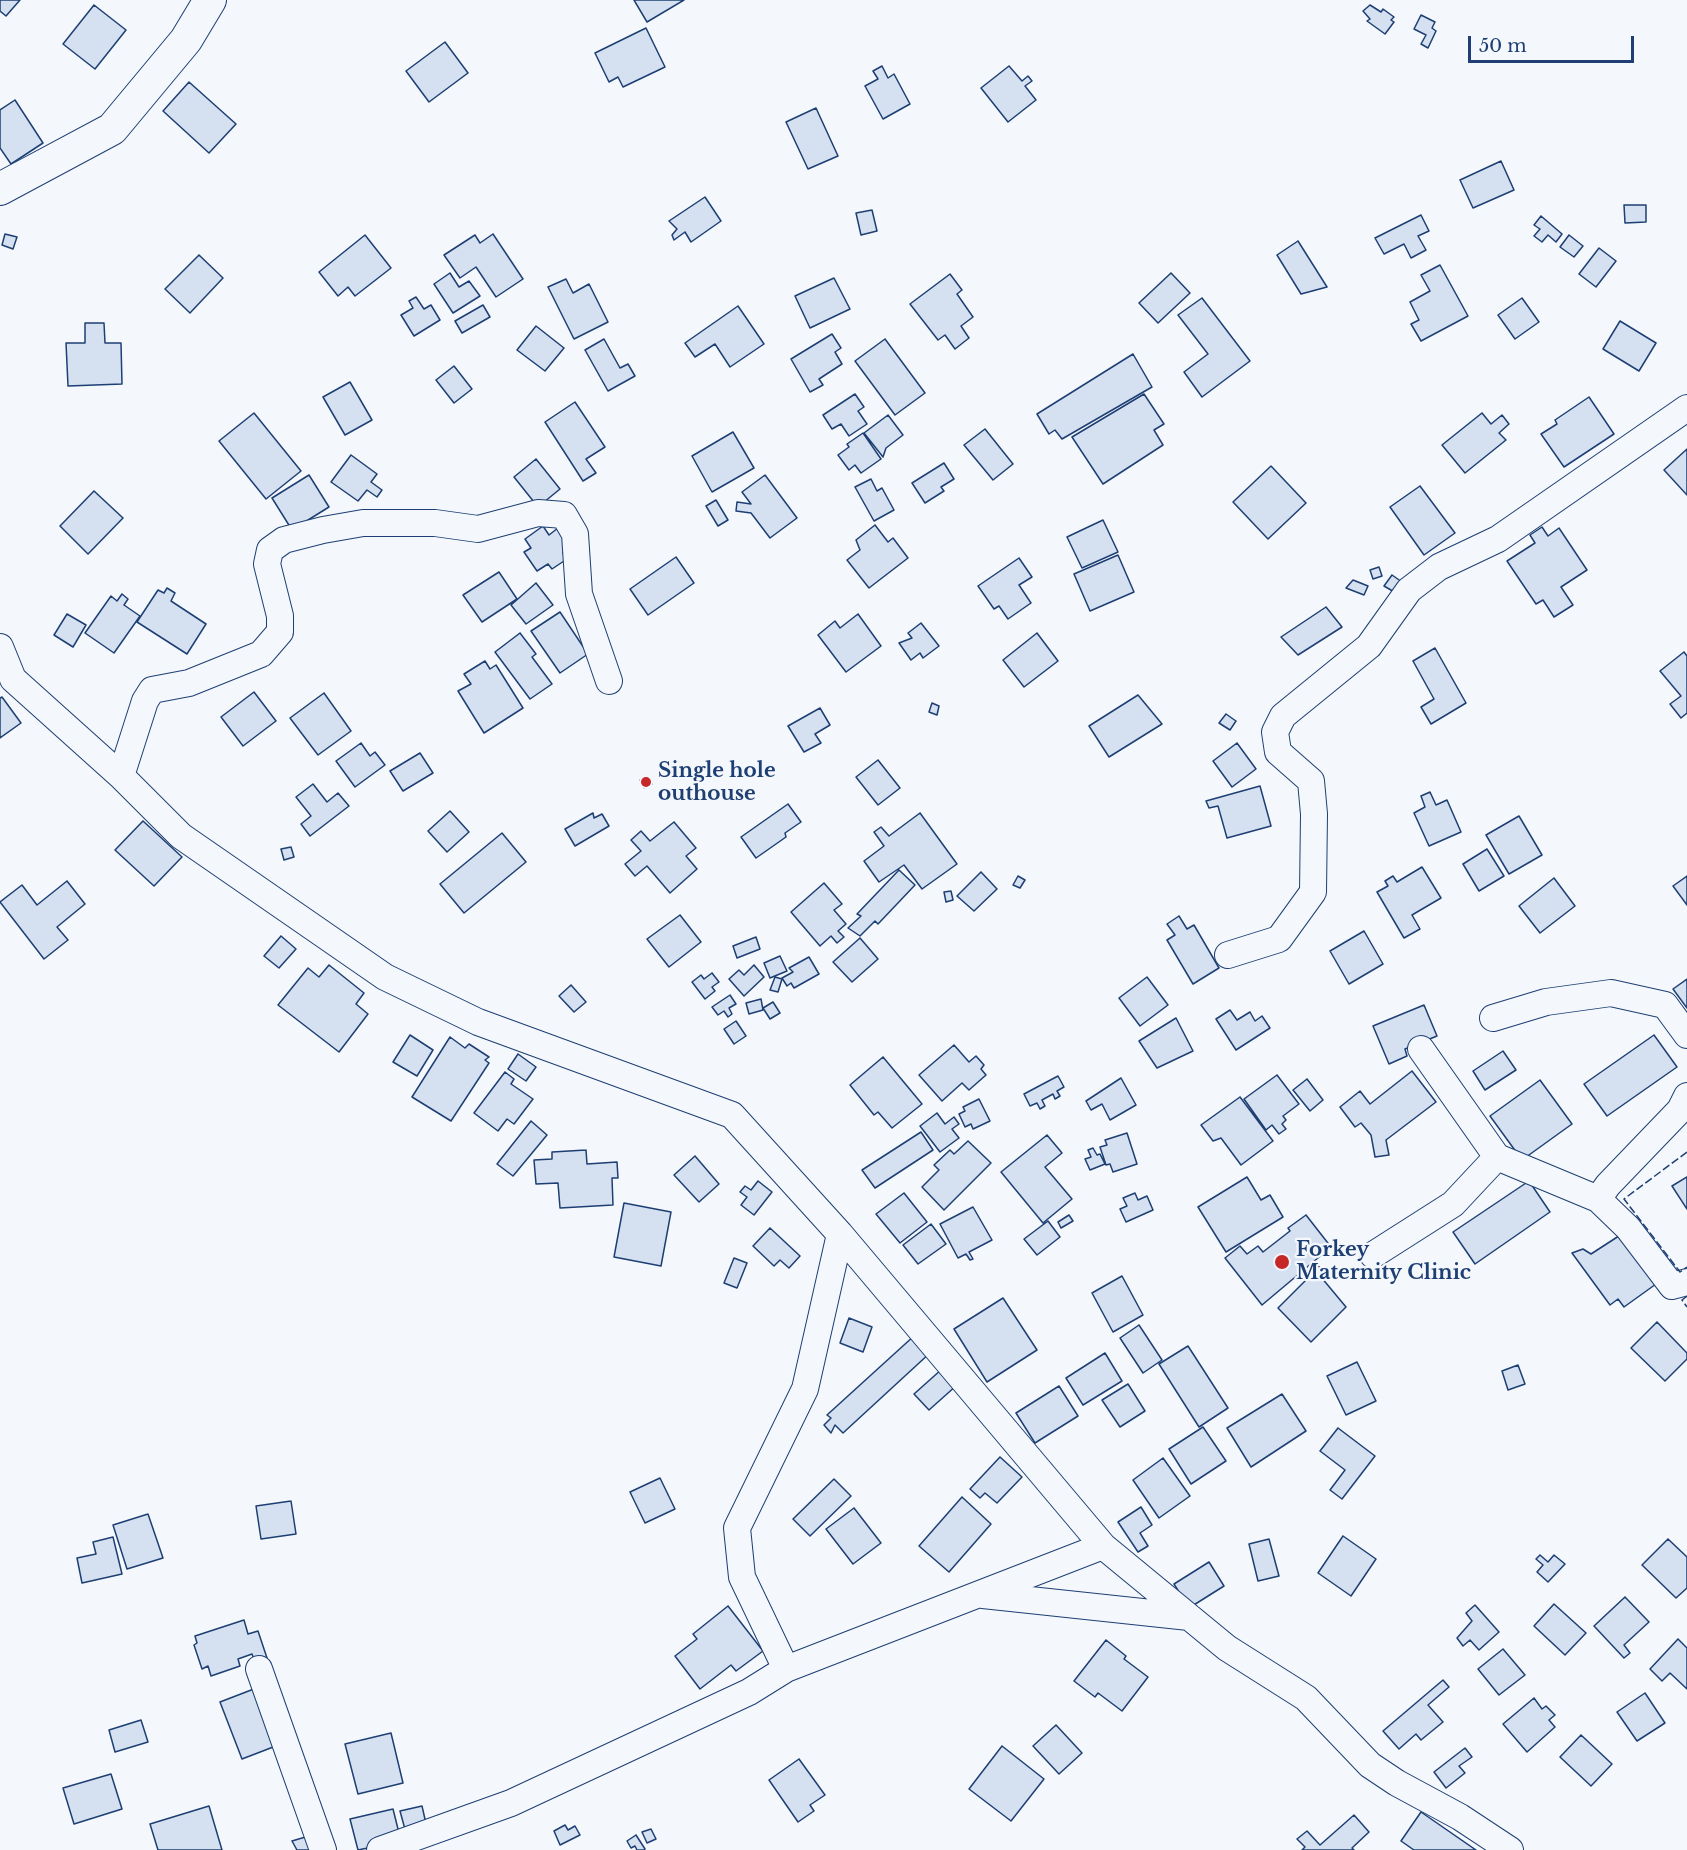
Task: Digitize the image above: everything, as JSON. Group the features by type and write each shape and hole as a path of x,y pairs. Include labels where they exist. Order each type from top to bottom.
{"main road":[{"path":"0,189 112,129 186,40 210,0"}],"street":[{"path":"1228,955 1279,939 1313,892 1314,814 1311,781 1278,752 1275,732 1283,716 1369,646 1409,590 1439,567 1498,539 1687,408"},
{"path":"121,776 145,701 152,690 189,683 261,654 279,632 280,616 267,564 270,550 284,540 323,530 363,524 435,523 478,529 538,513 564,515 575,534 579,594 609,681"},
{"path":"0,647 13,679 121,776 181,837 385,977 478,1022 732,1115 840,1234 1103,1546 1227,1648 1306,1698 1370,1765 1397,1783 1460,1817 1510,1850"},
{"path":"1493,1018 1546,1002 1611,993 1665,1005 1687,1035"},
{"path":"1421,1049 1497,1157 1598,1199 1628,1228 1672,1286 1687,1282"},
{"path":"1598,1199 1608,1185 1680,1110 1687,1096"},
{"path":"1373,1255 1453,1204 1497,1157"},
{"path":"786,1669 742,1577 737,1528 805,1389 840,1234"},
{"path":"380,1850 511,1803 739,1697 786,1669 1103,1546"},
{"path":"978,1595 1189,1617"},
{"path":"259,1670 323,1850"}],"building":[{"path":"0,0 20,0 6,16 0,11"},
{"path":"634,0 684,0 647,22"},
{"path":"94,5 126,30 95,69 63,44"},
{"path":"1370,5 1381,12 1383,9 1394,17 1391,20 1394,22 1385,34 1367,21 1370,19 1363,11"},
{"path":"1421,15 1435,22 1432,28 1436,31 1428,48 1421,44 1426,35 1414,29"},
{"path":"646,28 665,67 623,87 618,77 609,82 595,53"},
{"path":"445,42 468,73 429,102 406,71"},
{"path":"882,66 888,78 894,74 910,104 883,119 865,86 878,79 873,71"},
{"path":"1009,66 1022,81 1028,76 1032,81 1025,86 1036,100 1008,122 981,88"},
{"path":"189,82 236,124 209,153 163,111"},
{"path":"15,100 43,143 11,164 0,148 0,110"},
{"path":"816,108 838,156 808,169 786,122"},
{"path":"1501,161 1514,190 1473,208 1460,180"},
{"path":"705,197 721,221 691,242 685,232 674,240 672,235 677,229 669,221"},
{"path":"1624,205 1646,205 1646,222 1625,223"},
{"path":"872,210 877,231 861,235 856,213"},
{"path":"1421,215 1429,231 1418,236 1426,250 1411,258 1404,244 1384,254 1375,238"},
{"path":"1541,216 1562,234 1556,242 1548,235 1542,242 1534,236 1540,229 1534,225"},
{"path":"5,234 17,237 13,249 2,245"},
{"path":"493,234 523,279 496,297 476,267 460,278 444,255 475,235 480,243"},
{"path":"365,235 391,268 355,296 348,287 338,296 319,272"},
{"path":"1569,235 1583,246 1574,257 1560,247"},
{"path":"1298,241 1327,287 1301,294 1277,255"},
{"path":"1599,248 1616,261 1596,287 1579,274"},
{"path":"199,255 223,278 190,313 165,289"},
{"path":"1440,265 1468,316 1421,341 1411,324 1419,320 1410,302 1430,291 1421,275"},
{"path":"450,273 459,287 469,281 480,296 453,313 434,284"},
{"path":"1171,273 1190,293 1158,323 1139,303"},
{"path":"950,274 962,290 957,294 973,317 961,326 969,338 955,349 945,335 938,340 910,304"},
{"path":"834,278 850,309 810,328 795,296"},
{"path":"566,279 573,293 589,284 608,322 574,339 548,287"},
{"path":"416,297 424,309 431,305 440,320 414,336 401,315 413,308 409,301"},
{"path":"1202,298 1250,361 1202,397 1184,372 1208,354 1178,315"},
{"path":"1522,298 1539,322 1515,339 1498,315"},
{"path":"483,305 490,317 462,333 455,321"},
{"path":"738,306 764,344 730,367 715,344 695,357 685,343"},
{"path":"1620,321 1656,343 1639,371 1603,349"},
{"path":"85,323 104,323 105,343 121,343 122,384 68,386 66,343 85,343"},
{"path":"536,326 564,348 545,371 517,350"},
{"path":"832,334 841,348 835,352 842,364 819,379 823,385 810,392 791,359"},
{"path":"604,339 620,368 628,364 635,376 608,391 585,350"},
{"path":"885,339 925,393 895,415 855,361"},
{"path":"1133,354 1152,387 1062,439 1055,430 1049,434 1037,414"},
{"path":"454,366 472,389 454,403 436,380"},
{"path":"350,382 372,420 345,435 323,397"},
{"path":"855,394 864,407 858,411 867,424 849,436 841,424 832,429 823,415"},
{"path":"1144,394 1164,424 1154,430 1163,445 1103,484 1072,437"},
{"path":"1589,397 1614,434 1564,467 1541,434 1557,424 1555,420"},
{"path":"575,402 605,447 586,459 596,473 583,481 545,422"},
{"path":"254,413 301,471 266,499 219,441"},
{"path":"1482,413 1491,424 1502,415 1509,424 1499,433 1506,440 1465,473 1442,445"},
{"path":"888,415 903,435 886,448 883,457 864,433"},
{"path":"985,429 1013,464 993,480 964,445"},
{"path":"733,432 754,468 712,492 692,456"},
{"path":"863,433 881,459 861,473 855,465 849,470 838,455 849,447 847,444"},
{"path":"1687,449 1687,495 1664,470"},
{"path":"351,455 377,474 371,482 382,490 377,497 367,490 358,501 331,482"},
{"path":"536,459 560,489 538,507 514,477"},
{"path":"944,463 954,479 941,487 944,491 925,503 912,483"},
{"path":"1271,466 1306,503 1268,539 1233,502"},
{"path":"309,475 329,507 292,530 272,498"},
{"path":"765,475 797,518 770,538 751,513 736,511 737,502 751,504 742,492"},
{"path":"871,479 877,491 882,488 894,510 874,521 855,487"},
{"path":"1420,486 1455,533 1424,555 1390,507"},
{"path":"94,491 123,518 88,554 60,526"},
{"path":"716,500 728,520 718,526 706,506"},
{"path":"1103,520 1118,552 1082,568 1067,537"},
{"path":"875,525 888,542 893,538 908,558 869,588 847,560 860,550 856,540"},
{"path":"543,526 549,535 558,528 571,546 563,553 567,559 552,569 548,564 537,571 524,552 531,548 525,539"},
{"path":"1542,527 1548,536 1559,528 1587,570 1561,587 1573,605 1554,617 1543,600 1536,604 1507,561 1535,543 1530,535"},
{"path":"1118,555 1134,592 1090,611 1074,574"},
{"path":"676,557 694,583 648,615 630,589"},
{"path":"1019,558 1032,577 1019,585 1031,603 1008,619 999,606 994,609 978,586"},
{"path":"1379,567 1382,576 1373,579 1370,570"},
{"path":"499,572 517,599 482,622 463,595"},
{"path":"1392,575 1402,582 1396,593 1384,586"},
{"path":"1353,580 1368,586 1364,595 1346,588"},
{"path":"536,583 553,605 526,624 511,605"},
{"path":"167,588 175,593 171,601 206,624 187,654 137,622 158,590 164,593"},
{"path":"122,594 128,599 124,605 140,616 114,653 85,633 111,596 117,601"},
{"path":"1326,607 1342,627 1298,655 1281,637"},
{"path":"560,612 588,654 560,673 531,631"},
{"path":"67,614 86,625 73,647 54,635"},
{"path":"858,614 881,646 846,672 818,635 835,621 840,628"},
{"path":"921,623 939,646 923,658 920,653 911,660 899,643 912,638 908,633"},
{"path":"520,633 536,654 532,657 552,684 530,699 495,652"},
{"path":"1037,633 1058,661 1024,687 1003,660"},
{"path":"1435,648 1466,703 1431,724 1421,707 1434,699 1413,661"},
{"path":"1684,652 1687,656 1687,713 1681,718 1670,704 1681,696 1660,671"},
{"path":"485,661 490,669 496,665 523,708 484,733 458,691 471,684 464,674"},
{"path":"254,692 276,721 243,746 221,717"},
{"path":"324,693 351,731 318,755 290,718"},
{"path":"1138,695 1162,724 1109,757 1089,726"},
{"path":"2,697 21,723 0,738 0,698"},
{"path":"932,703 939,706 937,715 929,712"},
{"path":"820,708 830,725 815,734 821,743 804,752 788,726"},
{"path":"1226,714 1236,721 1230,730 1219,723"},
{"path":"361,743 370,756 375,752 385,765 355,787 336,761"},
{"path":"1237,743 1256,769 1232,787 1213,761"},
{"path":"420,753 433,773 403,791 390,771"},
{"path":"878,760 900,788 878,805 856,777"},
{"name":"Single hole outhouse","path":"648,777 652,784 644,788 640,780"},
{"path":"313,784 327,802 338,793 349,806 310,836 301,824 311,816 296,797"},
{"path":"1260,786 1271,826 1227,838 1218,806 1209,808 1206,801"},
{"path":"1430,792 1436,805 1447,800 1461,832 1429,846 1414,813 1425,807 1421,796"},
{"path":"788,804 801,822 785,833 786,837 756,858 741,837"},
{"path":"450,811 469,832 447,852 428,831"},
{"path":"593,813 594,818 602,814 609,826 575,846 565,829"},
{"path":"920,813 957,864 922,889 904,865 879,882 864,861 884,846 874,832 881,827 889,836"},
{"path":"1519,816 1542,855 1509,874 1486,835"},
{"path":"143,821 182,857 154,886 115,850"},
{"path":"674,822 696,848 686,856 697,869 670,893 647,866 635,876 625,864 641,851 631,840 641,831 650,841"},
{"path":"502,833 526,862 464,913 440,884"},
{"path":"291,847 294,857 284,860 281,849"},
{"path":"1487,849 1504,876 1479,891 1463,864"},
{"path":"1422,867 1441,898 1412,915 1420,929 1404,938 1377,892 1388,886 1385,881 1393,876 1397,882"},
{"path":"899,870 915,885 878,924 875,921 860,936 848,928 861,916 857,914"},
{"path":"981,872 997,889 974,911 957,896"},
{"path":"1018,876 1025,880 1020,888 1013,885"},
{"path":"1687,876 1687,905 1673,886"},
{"path":"1554,878 1575,906 1540,933 1519,906"},
{"path":"67,881 85,904 57,927 68,940 44,959 0,902 22,885 37,905"},
{"path":"824,883 842,904 834,910 846,924 838,931 844,937 837,943 831,936 820,946 791,912"},
{"path":"951,891 953,900 946,902 944,892"},
{"path":"680,915 701,942 669,967 647,939"},
{"path":"1179,916 1187,929 1194,925 1219,968 1193,984 1167,940 1175,935 1167,924"},
{"path":"1364,931 1383,964 1349,984 1330,951"},
{"path":"281,936 296,949 279,968 264,956"},
{"path":"756,937 760,949 737,958 733,946"},
{"path":"860,938 878,959 852,982 833,962"},
{"path":"780,956 787,971 770,978 764,963"},
{"path":"809,957 819,974 794,988 791,983 787,986 782,978 793,972 789,968"},
{"path":"329,965 364,993 356,1004 368,1014 339,1052 278,1005 308,968 319,977"},
{"path":"754,965 764,977 744,996 729,979 739,970 744,975"},
{"path":"712,973 719,982 712,987 715,991 705,999 692,982 701,975 704,979"},
{"path":"775,977 782,979 778,992 770,990"},
{"path":"1147,977 1168,1005 1140,1026 1119,998"},
{"path":"1687,979 1687,1008 1673,989"},
{"path":"571,985 586,1002 574,1012 559,996"},
{"path":"730,995 736,1004 729,1008 732,1014 728,1017 724,1011 718,1015 712,1007"},
{"path":"761,999 763,1010 749,1014 746,1003"},
{"path":"773,1002 780,1013 770,1019 763,1008"},
{"path":"1424,1005 1437,1036 1405,1049 1407,1056 1389,1064 1373,1026"},
{"path":"1230,1010 1237,1020 1250,1012 1255,1021 1262,1016 1270,1028 1236,1050 1216,1019"},
{"path":"1176,1018 1193,1051 1157,1068 1139,1041"},
{"path":"736,1021 746,1036 734,1044 724,1029"},
{"path":"410,1035 433,1050 417,1076 393,1062"},
{"path":"1654,1035 1677,1067 1607,1116 1584,1084"},
{"path":"450,1037 465,1048 469,1044 489,1057 485,1060 489,1063 451,1121 412,1097"},
{"path":"954,1045 969,1062 976,1056 984,1065 981,1069 986,1075 969,1090 962,1083 942,1101 919,1075"},
{"path":"1503,1051 1516,1070 1485,1090 1473,1071"},
{"path":"518,1054 536,1067 526,1081 508,1069"},
{"path":"883,1057 922,1104 892,1128 878,1112 874,1115 850,1085"},
{"path":"1412,1071 1436,1102 1386,1140 1389,1155 1375,1157 1371,1135 1361,1123 1355,1127 1340,1107 1360,1091 1370,1104"},
{"path":"505,1072 514,1079 511,1084 533,1099 514,1124 507,1119 498,1131 474,1113"},
{"path":"1277,1075 1299,1104 1283,1116 1286,1120 1282,1124 1286,1129 1279,1134 1272,1125 1266,1130 1244,1099"},
{"path":"1058,1076 1064,1087 1057,1091 1060,1096 1055,1099 1053,1094 1042,1100 1045,1106 1040,1109 1037,1103 1030,1106 1024,1094"},
{"path":"1121,1078 1136,1105 1110,1120 1102,1104 1091,1110 1086,1101"},
{"path":"1307,1079 1323,1100 1310,1111 1293,1090"},
{"path":"1540,1080 1572,1124 1522,1160 1490,1116"},
{"path":"1240,1097 1273,1141 1241,1165 1221,1138 1213,1141 1201,1125"},
{"path":"979,1099 990,1121 973,1129 971,1124 965,1127 959,1114 965,1111 963,1107"},
{"path":"937,1113 945,1124 954,1117 959,1124 952,1129 959,1138 940,1152 920,1126"},
{"path":"531,1121 547,1135 513,1176 497,1164"},
{"path":"921,1132 933,1150 875,1188 862,1170"},
{"path":"1127,1133 1137,1164 1113,1172 1110,1164 1106,1165 1100,1147 1107,1145 1105,1140"},
{"path":"1047,1135 1062,1153 1045,1167 1072,1199 1043,1223 1001,1172"},
{"path":"968,1141 991,1163 944,1210 922,1187 939,1170 934,1165 950,1150 954,1154"},
{"path":"1093,1148 1097,1155 1100,1154 1105,1164 1090,1170 1085,1159 1091,1157 1088,1150"},
{"path":"586,1150 587,1164 617,1162 618,1178 612,1178 613,1205 560,1208 558,1183 536,1184 534,1160 552,1159 552,1152"},
{"path":"695,1156 719,1184 699,1202 674,1175"},
{"path":"1247,1177 1261,1200 1270,1195 1283,1217 1226,1252 1198,1207"},
{"path":"1687,1177 1687,1209 1672,1186"},
{"path":"758,1181 772,1192 754,1215 741,1205 747,1197 740,1192 745,1186 751,1190"},
{"path":"1529,1181 1550,1212 1475,1264 1453,1232"},
{"path":"904,1193 927,1222 900,1243 876,1214"},
{"path":"1135,1193 1138,1200 1147,1196 1153,1210 1126,1222 1120,1209 1127,1206 1123,1198"},
{"path":"624,1203 671,1212 661,1266 614,1257"},
{"path":"973,1207 992,1240 969,1252 973,1259 970,1260 966,1254 958,1258 940,1224"},
{"path":"1069,1215 1073,1221 1061,1228 1058,1222"},
{"name":"Forkey Maternity Clinic","path":"1306,1215 1331,1247 1262,1305 1225,1258 1240,1246 1247,1254 1258,1246 1263,1252 1290,1231 1288,1228"},
{"path":"1048,1221 1060,1237 1037,1255 1024,1239"},
{"path":"931,1224 946,1244 918,1264 903,1245"},
{"path":"770,1228 800,1256 789,1268 780,1260 774,1266 753,1246"},
{"path":"1625,1232 1663,1279 1624,1307 1618,1299 1610,1305 1572,1253 1583,1249 1591,1254"},
{"path":"734,1258 747,1263 737,1288 724,1283"},
{"path":"1316,1264 1325,1272 1321,1277 1346,1307 1311,1342 1278,1308 1306,1280 1303,1277"},
{"path":"1122,1276 1143,1315 1113,1332 1092,1293"},
{"path":"1003,1298 1037,1350 987,1382 954,1329"},
{"path":"849,1318 872,1327 863,1352 840,1343"},
{"path":"1657,1322 1687,1353 1687,1359 1665,1381 1631,1348"},
{"path":"1139,1325 1162,1360 1143,1373 1120,1338"},
{"path":"915,1335 931,1352 843,1433 835,1425 831,1433 824,1425 831,1418 827,1415"},
{"path":"1188,1346 1228,1408 1199,1427 1159,1364"},
{"path":"1105,1353 1122,1381 1083,1405 1066,1378"},
{"path":"1357,1362 1376,1401 1346,1415 1327,1376"},
{"path":"1518,1365 1525,1384 1508,1390 1502,1371"},
{"path":"942,1369 957,1385 929,1410 914,1394"},
{"path":"1128,1384 1145,1411 1120,1427 1102,1400"},
{"path":"1059,1386 1078,1416 1035,1443 1016,1413"},
{"path":"1282,1394 1306,1431 1251,1467 1227,1428"},
{"path":"1203,1427 1226,1461 1191,1484 1169,1449"},
{"path":"1338,1428 1375,1456 1342,1499 1330,1490 1345,1470 1320,1451"},
{"path":"1000,1457 1022,1477 997,1503 985,1493 980,1498 970,1489"},
{"path":"1163,1458 1190,1496 1159,1518 1133,1480"},
{"path":"660,1478 675,1509 645,1523 630,1492"},
{"path":"834,1479 851,1496 810,1536 793,1519"},
{"path":"962,1497 991,1524 949,1572 919,1546"},
{"path":"291,1501 296,1534 261,1539 256,1506"},
{"path":"1141,1507 1152,1525 1140,1533 1148,1546 1138,1552 1118,1522"},
{"path":"854,1508 881,1543 853,1564 826,1529"},
{"path":"148,1514 163,1558 127,1569 113,1525"},
{"path":"1343,1536 1376,1559 1351,1596 1318,1573"},
{"path":"113,1537 122,1574 82,1583 77,1558 96,1554 93,1542"},
{"path":"1269,1539 1279,1576 1258,1581 1249,1544"},
{"path":"1668,1539 1687,1557 1687,1588 1676,1598 1642,1565"},
{"path":"1540,1555 1548,1562 1554,1555 1565,1564 1548,1582 1537,1572 1543,1565 1536,1559"},
{"path":"1209,1562 1224,1586 1189,1608 1174,1584"},
{"path":"1625,1597 1649,1622 1624,1645 1630,1653 1624,1658 1594,1626"},
{"path":"1554,1604 1586,1633 1565,1655 1534,1626"},
{"path":"1475,1605 1499,1632 1479,1650 1470,1640 1463,1646 1457,1638 1472,1621 1466,1613"},
{"path":"728,1606 763,1651 736,1671 731,1665 700,1689 675,1656 697,1639 693,1634"},
{"path":"244,1620 248,1634 258,1631 268,1661 256,1665 252,1654 238,1659 240,1666 211,1676 208,1666 202,1669 194,1645 197,1643 195,1636"},
{"path":"1678,1639 1687,1648 1687,1689 1670,1673 1662,1681 1650,1669"},
{"path":"1106,1640 1126,1656 1124,1659 1148,1677 1122,1711 1098,1693 1095,1697 1074,1681"},
{"path":"1503,1649 1525,1675 1499,1695 1478,1669"},
{"path":"1443,1680 1449,1687 1428,1705 1443,1722 1421,1740 1416,1734 1399,1749 1383,1731"},
{"path":"259,1687 281,1744 242,1759 220,1702"},
{"path":"1645,1693 1665,1723 1637,1741 1617,1712"},
{"path":"1534,1698 1542,1709 1546,1706 1555,1715 1549,1720 1555,1727 1527,1752 1503,1724"},
{"path":"141,1720 148,1742 115,1752 109,1730"},
{"path":"1056,1725 1082,1753 1059,1774 1033,1746"},
{"path":"391,1733 403,1783 358,1794 345,1744"},
{"path":"1581,1735 1612,1764 1591,1786 1560,1757"},
{"path":"1002,1746 1044,1779 1011,1821 969,1789"},
{"path":"1465,1748 1472,1757 1459,1766 1465,1773 1446,1788 1434,1772"},
{"path":"799,1759 825,1795 810,1805 814,1811 798,1822 769,1780"},
{"path":"111,1774 122,1809 74,1824 63,1788"},
{"path":"209,1806 222,1850 158,1850 150,1824"},
{"path":"422,1806 427,1828 406,1833 400,1811"},
{"path":"393,1809 401,1841 358,1850 350,1819"},
{"path":"1421,1812 1476,1850 1414,1850 1401,1841"},
{"path":"1354,1815 1369,1832 1352,1848 1354,1850 1302,1850 1305,1847 1297,1839 1307,1831 1320,1845"},
{"path":"565,1825 568,1830 575,1826 580,1835 560,1845 554,1831"},
{"path":"651,1829 656,1839 647,1843 642,1832"},
{"path":"312,1835 317,1850 297,1850 292,1841"},
{"path":"636,1835 644,1850 637,1850 635,1846 631,1848 627,1841"}],"fence":[{"path":"1687,1152 1624,1199 1680,1272 1687,1267"},
{"path":"1687,1296 1682,1300 1687,1307"}],"place":[{"name":"Single hole outhouse","path":"646,782"},
{"name":"Forkey Maternity Clinic","path":"1282,1262"}]}
